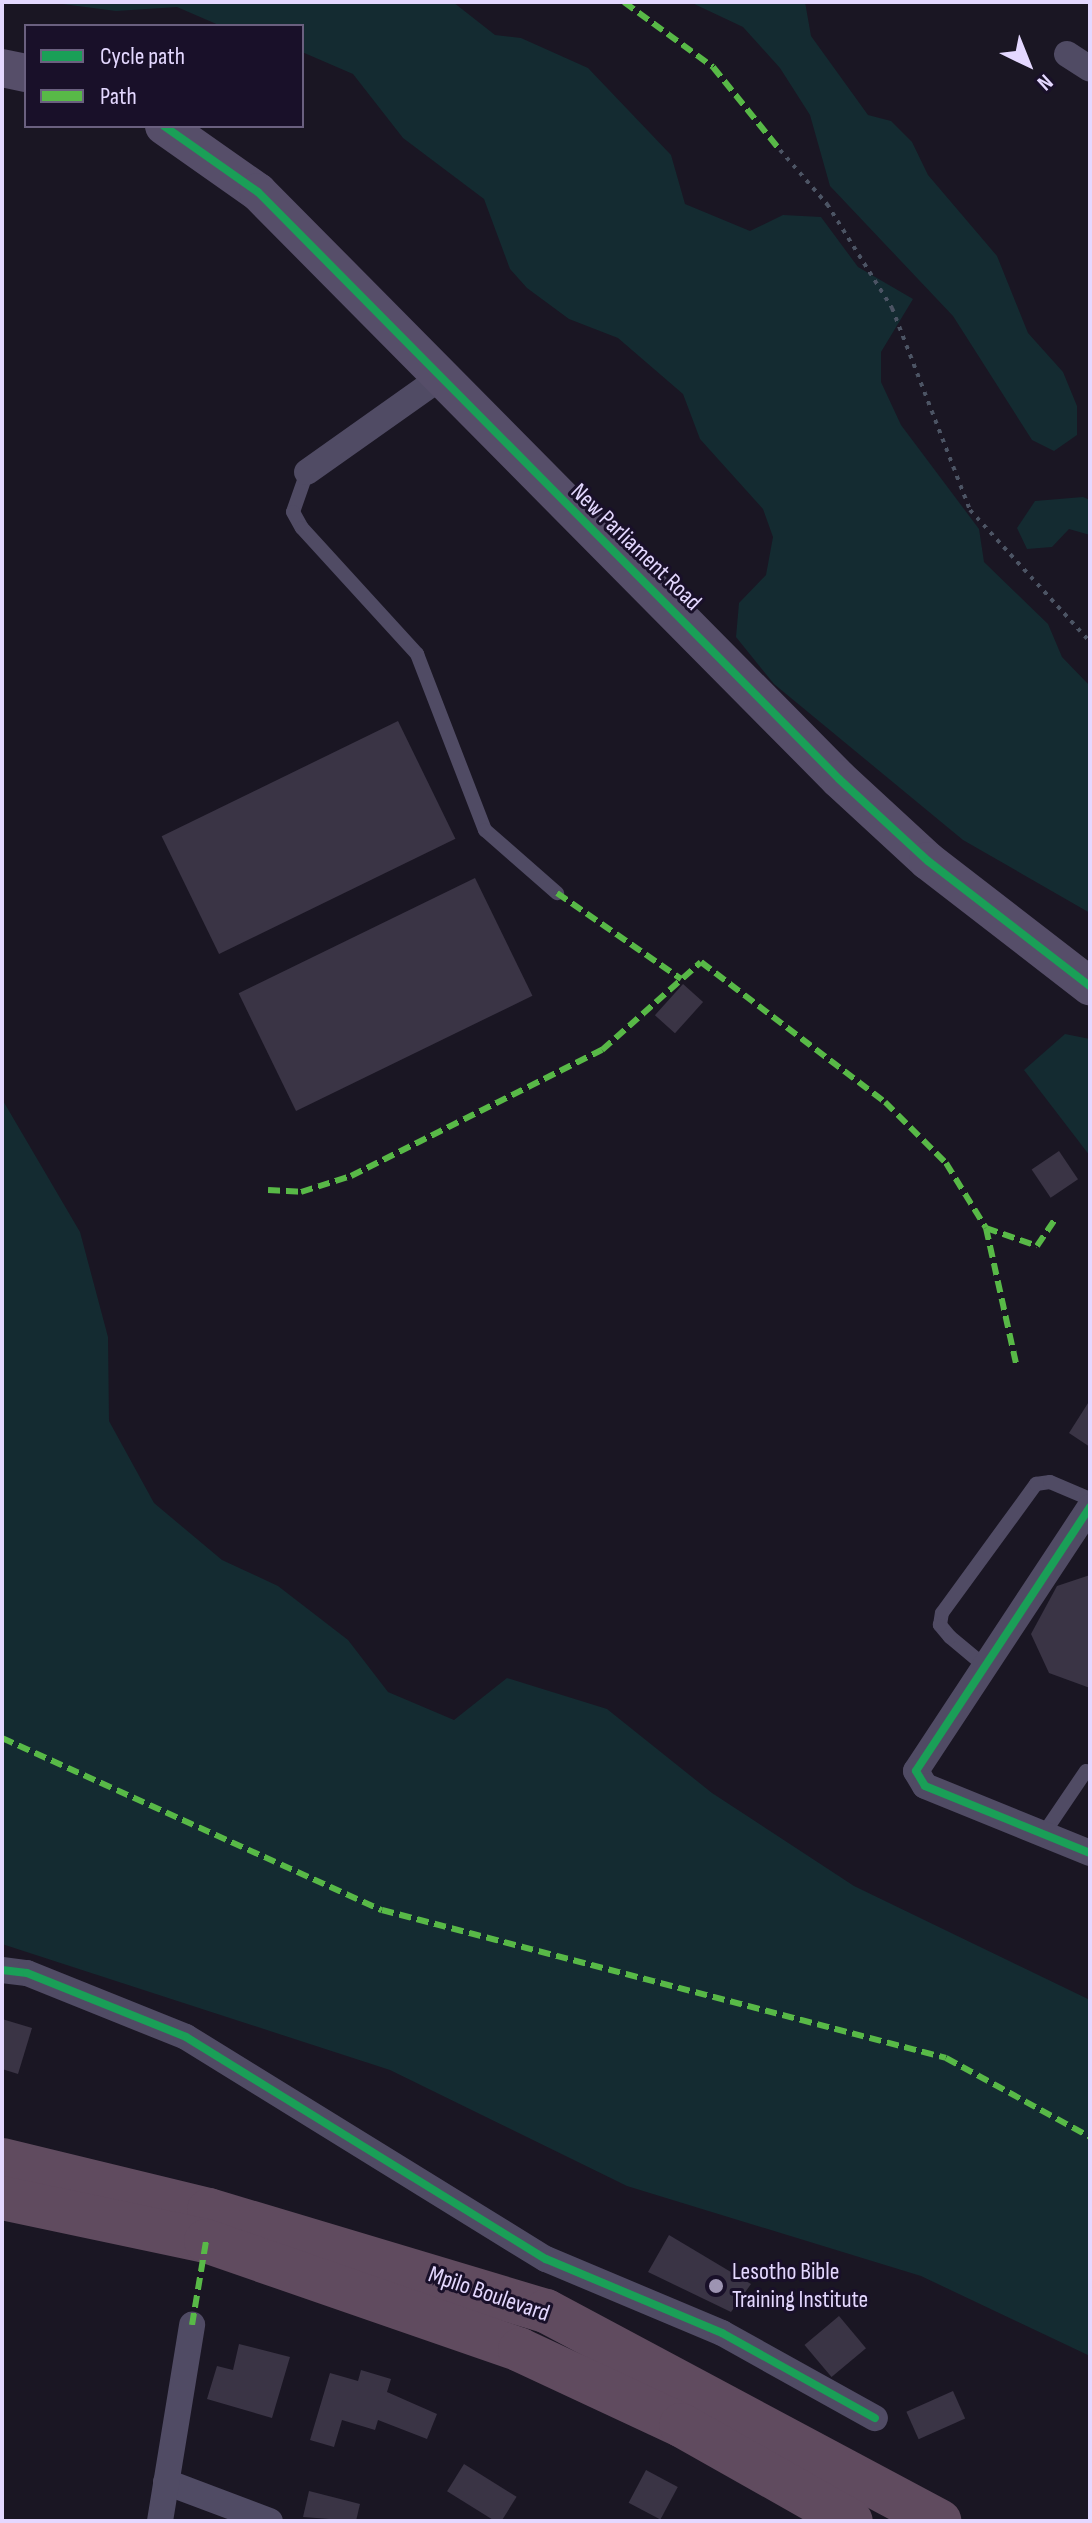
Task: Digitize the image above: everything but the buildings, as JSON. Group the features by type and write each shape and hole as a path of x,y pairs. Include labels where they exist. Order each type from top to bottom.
{"highway":[{"name":"Mpilo Boulevard","path":"2,2160 209,2210 546,2311 940,2521"},
{"name":"Mpilo Boulevard","path":"2,2198 206,2241 520,2350 681,2425 851,2521"}],"street":[{"path":"1067,54 1090,69"},
{"path":"2,68 24,73"},
{"name":"New Parliament Road","path":"167,128 258,192 437,380 839,779 939,870 1090,986"},
{"path":"307,472 437,380"},
{"path":"1090,1507 919,1763 918,1781 1090,1853"},
{"path":"2,1970 41,1977 186,2037 546,2259 722,2333 875,2418"},
{"path":"160,2521 192,2325"},
{"path":"166,2482 270,2521"}],"lane":[{"path":"307,472 293,512 302,528 417,654 485,830 557,893"},
{"path":"986,1667 945,1631 942,1613 1036,1484 1050,1482 1090,1499"},
{"path":"1044,1833 1086,1771"}],"path":[{"path":"780,150 827,204 892,308 970,510 1090,642"}],"green space":[{"path":"47,2 453,2 495,35 521,38 588,68 671,155 685,204 750,231 783,215 821,217 858,267 913,299 881,352 881,382 901,425 979,529 984,562 1048,624 1062,657 1090,686 1090,913 963,840 774,684 736,637 739,603 766,575 773,537 763,509 700,439 683,394 618,338 569,319 527,288 510,269 484,199 403,138 353,74 304,53 304,24 216,24 177,7 116,11"},
{"path":"690,2 805,2 811,36 868,115 891,121 912,142 928,175 997,256 1028,333 1063,372 1077,406 1077,435 1054,451 1032,440 953,316 830,186 810,115 780,68 743,27"},
{"path":"1083,497 1090,500 1090,535 1069,529 1052,547 1027,549 1017,528 1035,501"},
{"path":"1065,1034 1090,1039 1090,1156 1024,1070"},
{"path":"2,1099 80,1232 108,1337 109,1421 154,1503 222,1560 278,1586 348,1640 388,1692 454,1720 507,1678 607,1709 712,1793 854,1886 1090,2000 1090,2356 921,2276 627,2186 390,2070 2,1944"}],"marked path":[{"path":"624,2 713,67 780,150"},
{"path":"557,893 681,979"},
{"path":"268,1190 301,1192 351,1176 602,1050 701,962 885,1102 946,1163 986,1228 1017,1368"},
{"path":"986,1228 1037,1246 1055,1219"},
{"path":"2,1738 382,1910 946,2058 1090,2137"},
{"path":"192,2325 206,2241"}],"cycle path":[{"path":"167,128 258,192 839,779 928,861 1090,986"},
{"path":"1090,1507 916,1771 925,1786 1090,1853"},
{"path":"2,1970 27,1973 186,2037 546,2259 722,2333 875,2418"}],"place":[{"name":"Lesotho Bible Training Institute","path":"716,2286"}]}
